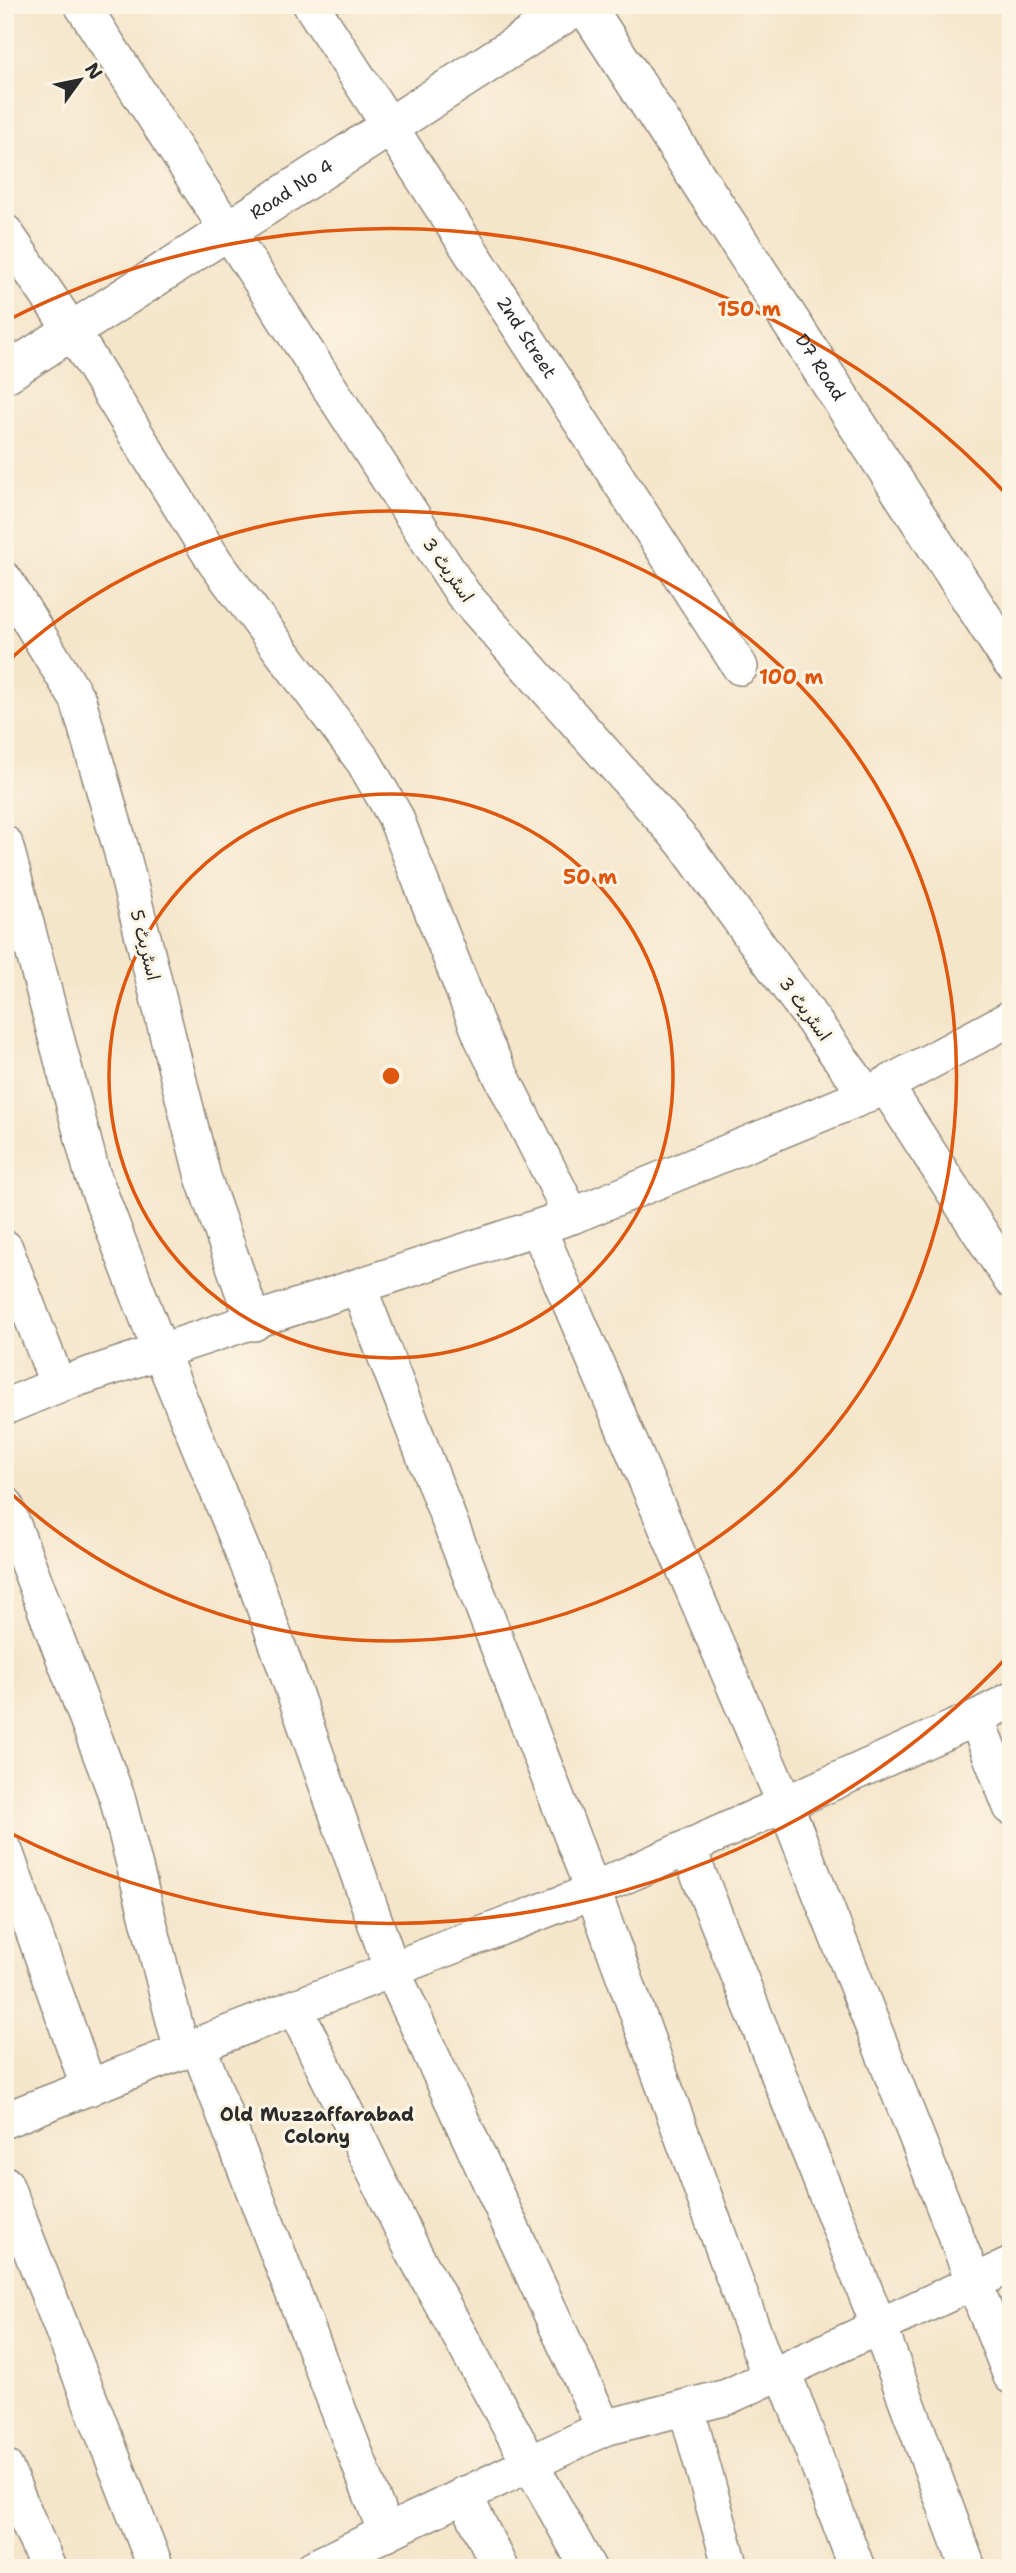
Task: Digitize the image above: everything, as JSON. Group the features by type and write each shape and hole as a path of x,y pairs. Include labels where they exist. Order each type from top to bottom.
{"street":[{"name":"اسٹریٹ 3","path":"82,5 463,594 684,843 876,1090 1011,1280"},
{"name":"2nd Street","path":"311,5 740,667"},
{"name":"Road No 4","path":"5,374 578,5"},
{"name":"D7 Road","path":"585,5 1011,661"},
{"path":"5,232 72,331 215,562 364,762 395,816 482,1038 572,1216"},
{"name":"اسٹریٹ 5","path":"5,580 78,700 121,849 203,1177 254,1322"},
{"path":"5,844 92,1173 161,1353 256,1584 392,1970 604,2428"},
{"path":"5,1407 58,1385 572,1216 876,1090 1011,1018"},
{"path":"538,1228 785,1804 1011,2376"},
{"path":"5,1248 58,1385"},
{"path":"359,1288 593,1891 776,2374 857,2568"},
{"path":"5,1504 117,1797 190,2049 377,2548"},
{"path":"5,2120 593,1891 1011,1700"},
{"path":"976,1718 1011,1807"},
{"path":"688,1848 878,2326 968,2568"},
{"path":"5,1851 89,2088"},
{"path":"295,2008 413,2251 588,2568"},
{"path":"5,2184 156,2568"},
{"path":"313,2568 377,2548 464,2494 604,2428 727,2397 1011,2265"},
{"path":"685,2407 731,2568"},
{"path":"5,2467 48,2568"},
{"path":"464,2494 500,2568"}],"district":[{"name":"Old Muzzaffarabad Colony","path":"317,2125"}]}
